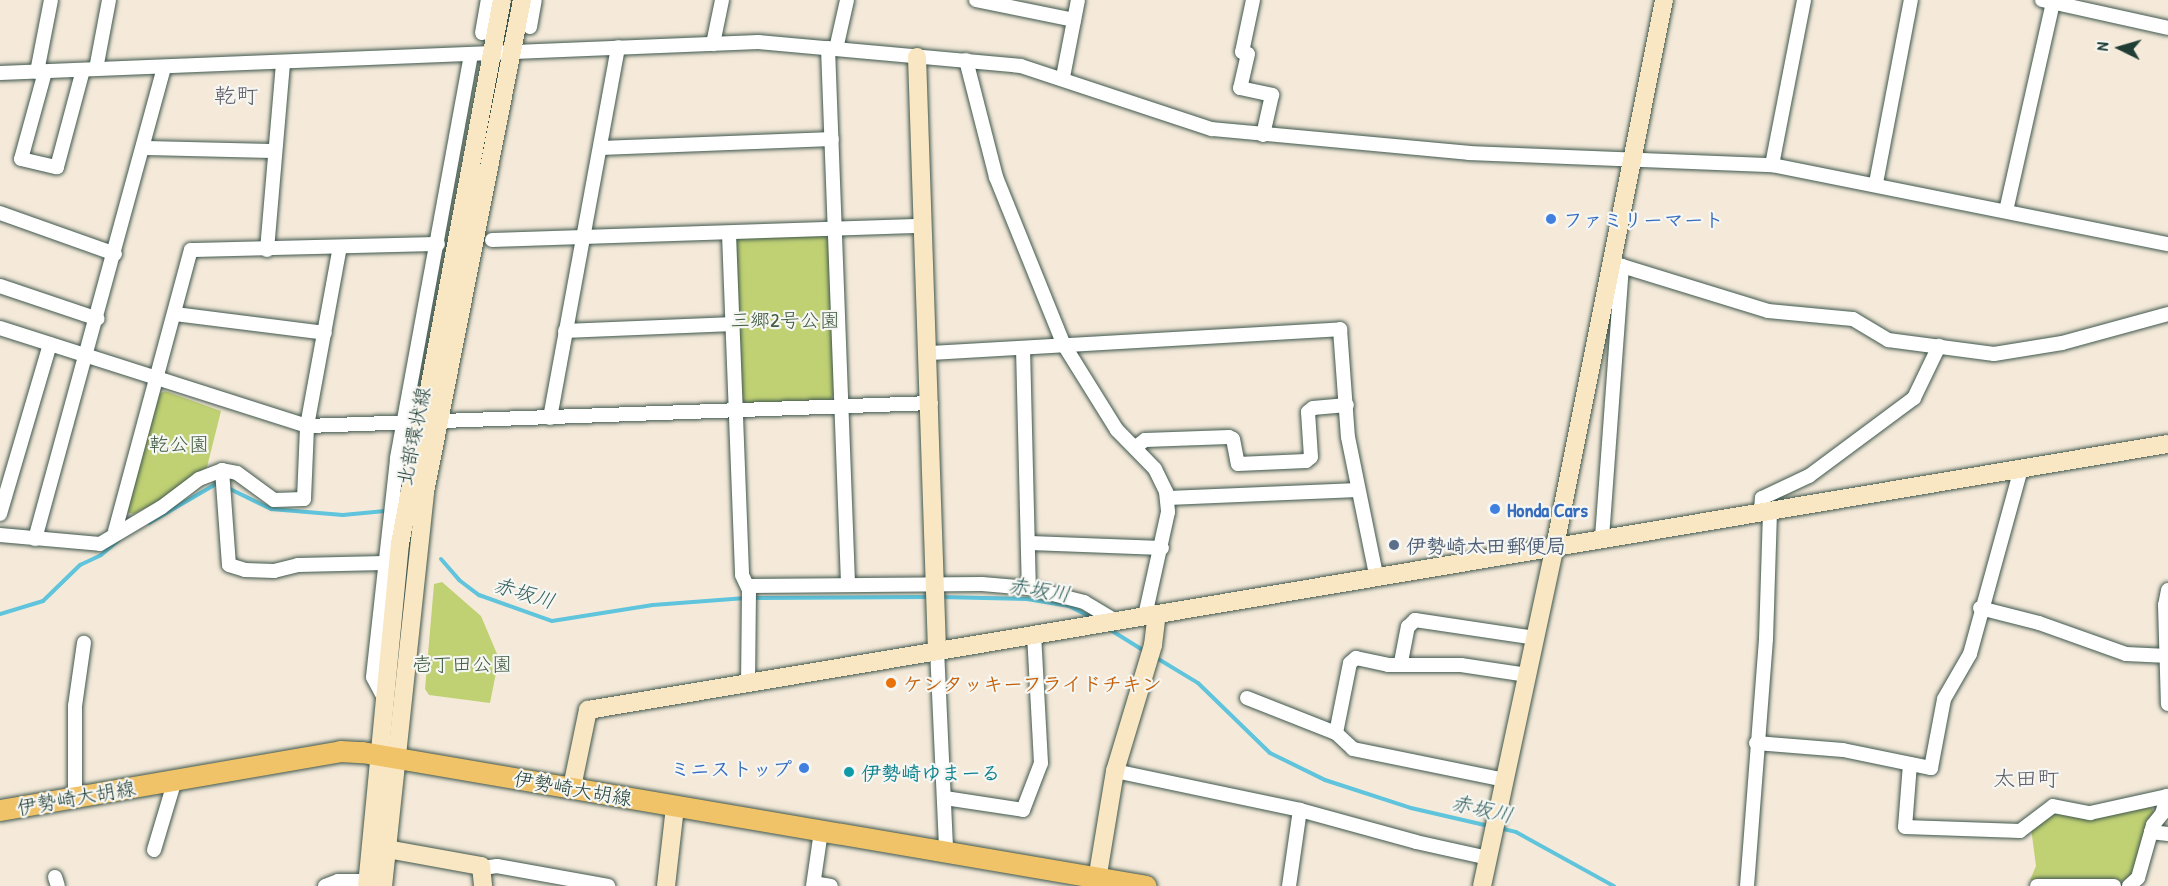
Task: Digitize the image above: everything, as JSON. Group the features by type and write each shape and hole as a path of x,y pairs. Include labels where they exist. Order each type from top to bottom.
{"main road":[{"name":"伊勢崎大胡線","path":"0,810 340,751 387,756 573,787 675,807 946,851 1096,882 1146,886"}],"street":[{"path":"51,0 41,72 21,159 57,167 109,0"},
{"path":"482,33 488,0"},
{"path":"494,0 498,19"},
{"name":"北部環状線","path":"373,885 387,849 387,756 383,696 400,544 420,423 502,0"},
{"name":"北部環状線","path":"373,885 387,756 414,573 420,423 522,0"},
{"path":"530,27 535,0"},
{"path":"712,44 722,0"},
{"path":"847,0 832,49 832,139 848,584"},
{"path":"976,0 1074,20"},
{"path":"1062,77 1078,0"},
{"path":"1253,0 1242,52 1248,54 1240,88 1272,95 1263,135"},
{"path":"1482,886 1555,546 1664,0"},
{"path":"1772,165 1804,0"},
{"path":"1876,183 1911,0"},
{"path":"2006,212 2047,1 2168,28"},
{"path":"0,73 758,42 1004,63 1062,77 1212,129 1469,153 1772,165 1876,183 2006,212 2168,244"},
{"path":"550,418 618,47"},
{"path":"383,696 373,678 384,563 420,423 438,244 471,55"},
{"path":"917,57 946,851"},
{"path":"966,60 996,177 1064,345 1117,430 1137,446 1155,469 1168,498 1151,615 1153,645 1115,771 1096,882"},
{"path":"267,250 283,63"},
{"path":"35,539 98,319 164,68"},
{"path":"601,148 832,139"},
{"path":"143,148 275,151"},
{"path":"0,213 115,254"},
{"path":"492,240 582,240 923,226"},
{"path":"729,234 742,575 748,586 748,681"},
{"path":"115,531 158,380 191,250 267,250 438,244"},
{"path":"0,535 100,544 115,531 162,507 208,474 222,470 237,473 274,500 304,499 307,426 340,247"},
{"path":"1602,538 1622,266 1767,311 1853,319 1888,340 1994,354 2062,343 2168,314"},
{"path":"0,286 98,319"},
{"path":"175,314 325,333"},
{"path":"565,331 733,324"},
{"path":"929,353 1334,327 1340,329 1348,437 1376,575"},
{"path":"0,328 307,426 931,403"},
{"path":"0,514 50,345"},
{"path":"1747,886 1756,742 1766,639 1765,510 1762,498 1809,476 1914,398 1940,346"},
{"path":"1023,348 1030,543 1029,588"},
{"path":"1137,446 1145,440 1229,437 1233,439 1238,464 1305,461 1311,457 1308,412 1313,408 1347,405"},
{"path":"573,787 588,710 1376,575 2168,444"},
{"path":"1756,742 1843,750 1930,768 1944,699 1971,654 1980,608 2020,469"},
{"path":"222,470 230,565 245,570 274,571 298,565 384,563"},
{"path":"1168,498 1358,490"},
{"path":"1030,543 1162,548"},
{"path":"748,586 848,584 1029,588 1084,602 1116,621"},
{"path":"2168,590 2168,704"},
{"path":"1980,608 2039,623 2126,654 2168,656"},
{"path":"1401,662 1408,627 1415,620 1535,638"},
{"path":"945,798 1023,810 1041,763 1034,635"},
{"path":"75,797 75,705 84,644"},
{"path":"1336,733 1350,663 1356,658 1388,664 1401,662 1461,665 1527,675"},
{"path":"1247,698 1336,733 1353,749 1505,780"},
{"path":"1910,764 1905,827 2020,831 2053,806 2090,813 2168,796"},
{"path":"1115,771 1300,810 1416,842 1488,858"},
{"path":"154,850 175,780"},
{"path":"2129,886 2138,878 2151,832 2168,796"},
{"path":"666,886 675,807"},
{"path":"1289,886 1300,810"},
{"path":"821,831 813,884 831,886"},
{"path":"2151,832 2168,834"},
{"path":"387,849 483,877 497,866 572,883 608,886"},
{"path":"325,886 338,880 373,885"},
{"path":"2037,886 2114,886"}],"green space":[{"name":"三郷2号公園","path":"823,235 829,240 834,395 830,400 746,404 741,398 735,244 738,239"},
{"name":"乾公園","path":"165,391 221,411 207,467 165,498 133,514 126,512 159,394"},
{"name":"壱丁田公園","path":"442,582 481,616 503,668 497,668 490,703 429,695 425,689 434,584"},
{"path":"2150,806 2156,815 2135,877 2127,881 2030,880 2036,866 2031,828 2054,812"}],"waterway":[{"name":"赤坂川","path":"149,523 216,484 221,486"},
{"name":"赤坂川","path":"228,488 271,509 343,515 385,511"},
{"name":"赤坂川","path":"0,614 43,601 80,565 101,555 119,540"},
{"name":"赤坂川","path":"441,559 459,580 479,595 552,621 653,605 746,598"},
{"name":"赤坂川","path":"753,598 929,597"},
{"name":"赤坂川","path":"939,597 1027,599 1069,606 1093,618"},
{"name":"赤坂川","path":"1109,629 1146,652"},
{"name":"赤坂川","path":"1155,657 1198,683 1270,753 1325,780 1411,808 1489,826"},
{"name":"赤坂川","path":"1499,828 1516,832 1614,886"}],"place":[{"name":"ファミリーマート","path":"1551,219"},
{"name":"Honda Cars","path":"1495,509"},
{"name":"伊勢崎太田郵便局","path":"1394,545"},
{"name":"ケンタッキーフライドチキン","path":"891,683"},
{"name":"ミニストップ","path":"804,768"},
{"name":"伊勢崎ゆまーる","path":"849,772"}],"district":[{"name":"乾町","path":"236,96"},
{"name":"太田町","path":"2026,779"}]}
